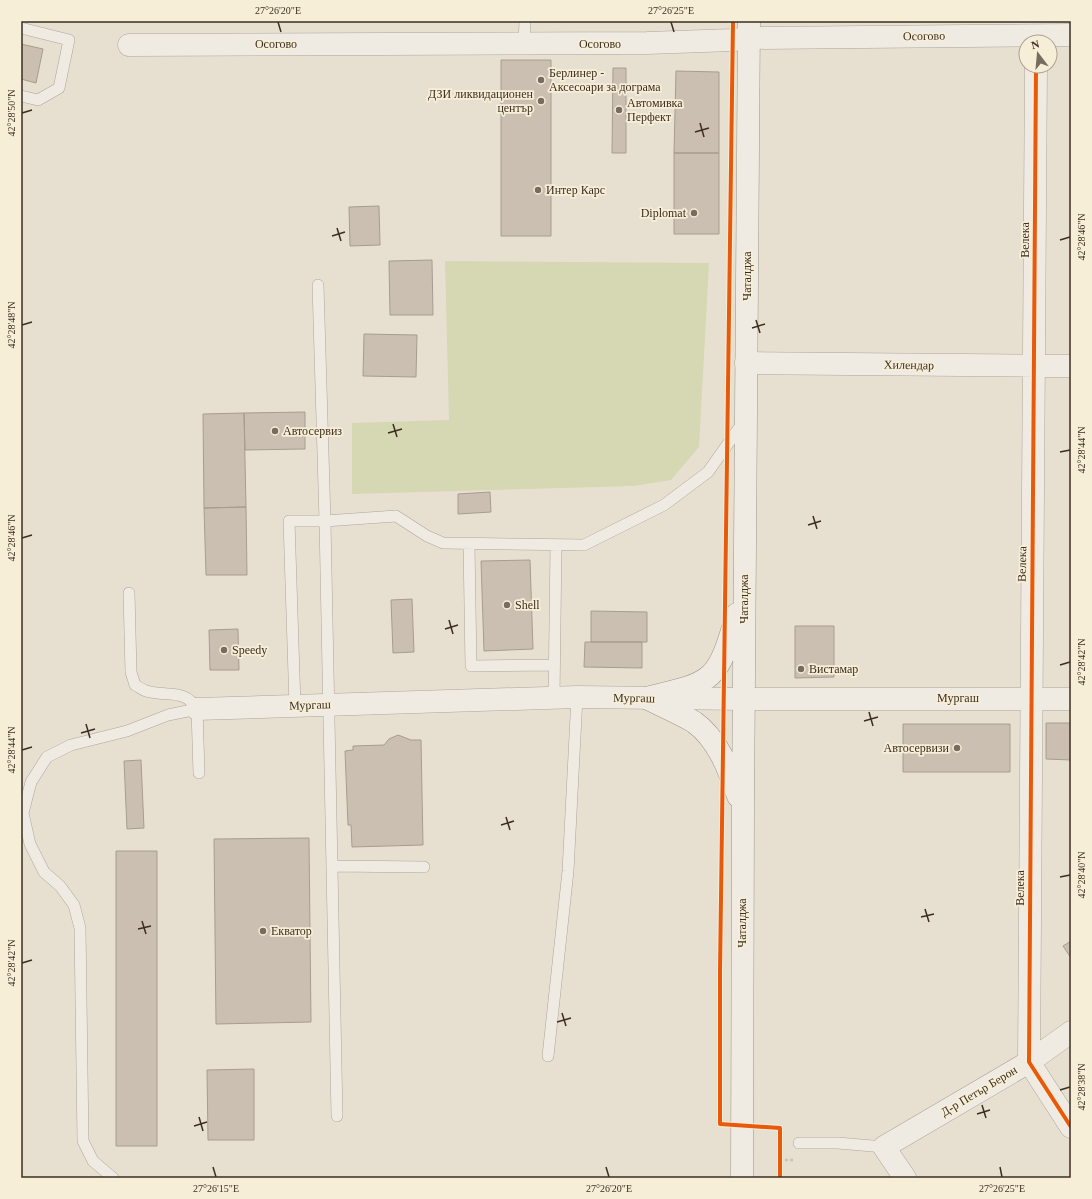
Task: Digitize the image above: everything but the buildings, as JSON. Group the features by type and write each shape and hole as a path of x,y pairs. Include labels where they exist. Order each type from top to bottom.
{"street":[{"name":"Осогово","path":"129,45 647,43 733,40 749,30 1037,33 1071,35"},
{"name":"Чаталджа","path":"742,1178 744,591 749,30"},
{"name":"Велека","path":"1029,1062 1030,698 1036,74"},
{"name":"Хилендар","path":"746,363 1071,366"},
{"path":"646,698 690,688 704,681 713,674 725,654 744,591"},
{"name":"Мургаш","path":"197,709 577,697 744,699 1071,699"},
{"path":"646,698 693,722 704,730 723,758 743,808"},
{"name":"Д-р Петър Берон","path":"884,1147 1029,1062 1071,1032"},
{"path":"1029,1062 1071,1127"},
{"path":"884,1147 905,1178"}],"lane":[{"path":"524,44 525,21"},
{"path":"21,28 69,40 59,88 38,100 21,96"},
{"path":"318,285 325,521 337,1116"},
{"path":"295,706 289,521 325,521 396,516 427,536 443,543 470,545 584,545 664,505 708,472 746,417"},
{"path":"470,545 471,666 554,665"},
{"path":"554,698 556,545"},
{"path":"129,593 131,672 135,685 146,691 184,696 192,700 197,709 199,773"},
{"path":"548,1056 568,871 577,697"},
{"path":"113,1178 93,1161 83,1141 80,928 74,905 60,886 44,872 30,844 23,813 30,782 47,757 71,745 127,731 168,715 197,709"},
{"path":"332,866 424,867"},
{"path":"798,1144 838,1143 884,1147"}],"path":[{"path":"780,1154 780,1166"}],"green space":[{"path":"445,261 709,263 699,447 671,480 634,486 352,494 352,423 449,420"}],"cycle path":[{"path":"733,21 720,971 720,1124 780,1128 780,1178"},
{"path":"1036,74 1029,1062 1071,1127"}],"place":[{"name":"Берлинер - Аксесоари за дограма","path":"541,80"},
{"name":"ДЗИ ликвидационен център","path":"541,101"},
{"name":"Автомивка Перфект","path":"619,110"},
{"name":"Интер Карс","path":"538,190"},
{"name":"Diplomat","path":"694,213"},
{"name":"Автосервиз","path":"275,431"},
{"name":"Shell","path":"507,605"},
{"name":"Speedy","path":"224,650"},
{"name":"Вистамар","path":"801,669"},
{"name":"Автосервизи","path":"957,748"},
{"name":"Екватор","path":"263,931"}]}
